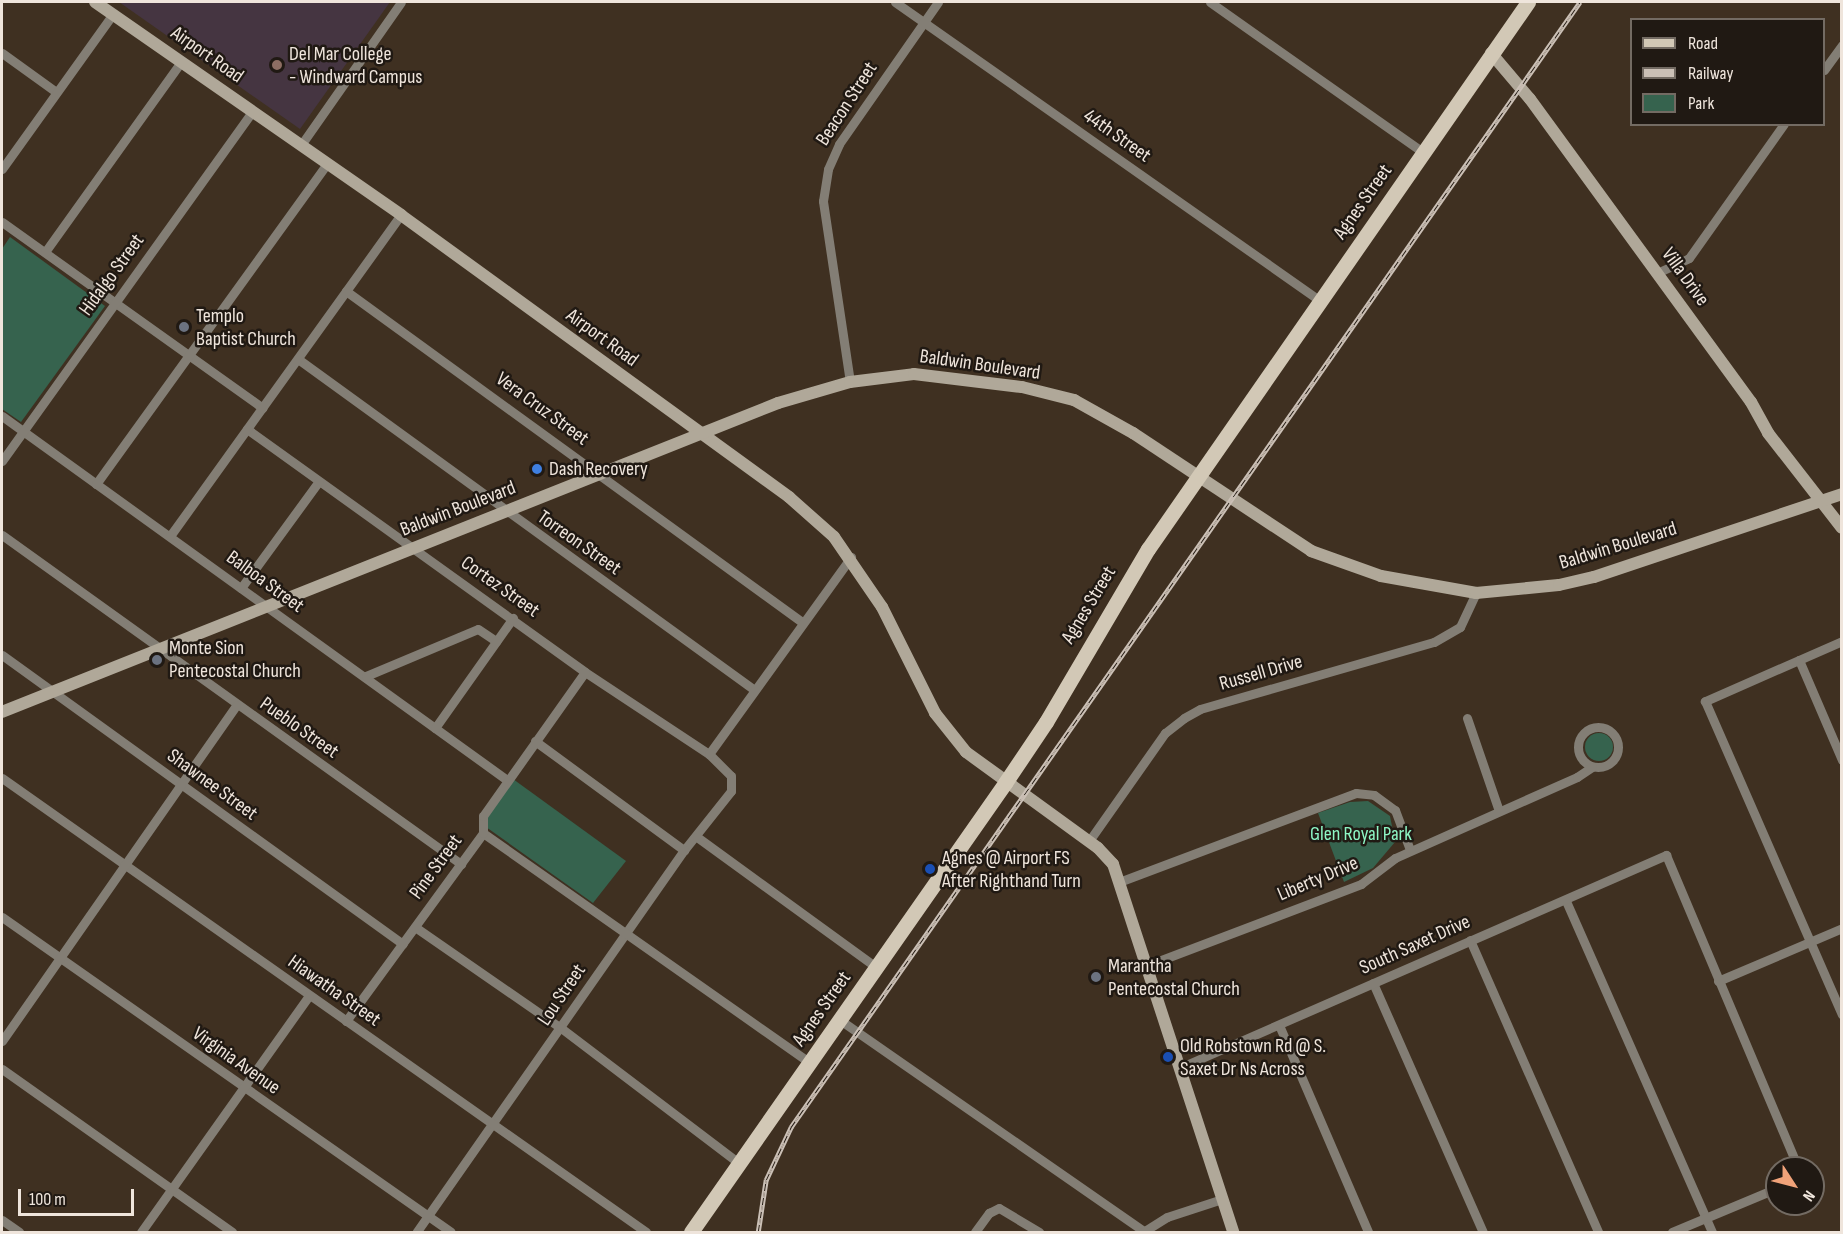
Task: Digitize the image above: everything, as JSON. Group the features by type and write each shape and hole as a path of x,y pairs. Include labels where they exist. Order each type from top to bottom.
{"main road":[{"name":"Agnes Street","path":"691,1233 1046,722 1148,549 1319,300 1424,153 1491,52 1528,2"}],"street":[{"name":"Airport Road","path":"95,2 401,215 789,497 851,557 882,608 935,713 966,752 1005,783 1089,841 1113,864 1148,965 1233,1233"},
{"path":"301,145 401,2"},
{"name":"44th Street","path":"895,2 1319,300"},
{"name":"Beacon Street","path":"850,382 823,201 828,169 839,144 938,2"},
{"path":"1210,2 1424,153"},
{"path":"2,169 113,14"},
{"path":"1825,69 1842,45"},
{"name":"Villa Drive","path":"1491,52 1530,99 1751,402 1768,433 1842,528"},
{"path":"2,53 56,93"},
{"path":"45,252 181,62"},
{"name":"Hidalgo Street","path":"2,461 253,111"},
{"path":"1657,273 1689,258 1783,126"},
{"path":"96,484 327,164"},
{"path":"170,536 401,215"},
{"path":"2,222 263,408"},
{"name":"Vera Cruz Street","path":"346,291 602,474 802,622"},
{"name":"Torreon Street","path":"298,359 505,512 753,689"},
{"name":"Baldwin Boulevard","path":"2,712 265,605 778,403 850,382 914,374 1022,387 1074,400 1198,476 1311,551 1381,576 1476,593 1559,585 1594,577 1842,494"},
{"name":"Balboa Street","path":"2,416 366,676 507,780"},
{"name":"Cortez Street","path":"247,429 513,618 585,672 709,754 731,776"},
{"path":"242,588 319,480"},
{"name":"Pueblo Street","path":"2,535 236,706 461,864"},
{"path":"709,754 753,689 851,557"},
{"name":"Russell Drive","path":"1089,841 1165,733 1184,718 1200,710 1434,642 1460,627 1476,593"},
{"path":"435,728 513,618"},
{"path":"366,676 478,629 496,641"},
{"path":"1842,641 1705,701 1842,1014"},
{"name":"Shawnee Street","path":"2,655 403,944"},
{"path":"1799,660 1842,760"},
{"name":"Pine Street","path":"346,1021 483,833 483,816 585,672"},
{"path":"2,1041 58,957 182,786 236,706"},
{"path":"1467,718 1499,811"},
{"path":"1593,728 1609,730 1619,743 1615,760 1608,765 1592,767 1580,755 1580,739 1593,728"},
{"path":"535,741 684,850"},
{"name":"Liberty Drive","path":"1148,965 1361,884 1410,850 1577,777 1592,767"},
{"name":"Lou Street","path":"417,1233 495,1125 684,850 697,837 731,791 731,776"},
{"name":"Hiawatha Street","path":"2,778 123,866 495,1125 645,1233"},
{"path":"1119,882 1356,793 1374,795 1395,810 1410,850"},
{"path":"483,833 810,1063"},
{"path":"697,837 876,967"},
{"name":"South Saxet Drive","path":"1179,1068 1470,940 1566,901 1666,855 1718,981"},
{"path":"1566,901 1712,1233"},
{"name":"Virginia Avenue","path":"2,917 451,1233"},
{"path":"415,927 561,1028 739,1163"},
{"path":"1793,1156 1718,981 1842,928"},
{"path":"1470,940 1598,1233"},
{"path":"1373,983 1483,1233"},
{"path":"141,1233 309,996"},
{"path":"840,1020 1144,1232 1167,1217 1222,1199"},
{"path":"1279,1025 1368,1233"},
{"path":"2,1069 232,1233"},
{"path":"1672,1233 1765,1193"},
{"path":"975,1233 989,1212 999,1208 1039,1233"},
{"path":"2,1220 19,1233"}],"shaded area":[{"name":"Del Mar College - Windward Campus","path":"119,2 390,2 300,129"}],"green space":[{"path":"10,237 105,306 21,422 2,409 2,249"},
{"path":"1599,733 1609,737 1613,747 1609,757 1599,761 1589,757 1585,747 1589,737"},
{"path":"513,779 626,861 593,903 486,827 485,819"},
{"name":"Glen Royal Park","path":"1368,801 1390,816 1395,842 1373,868 1344,882 1318,813 1350,802"}],"railway":[{"path":"758,1232 766,1180 791,1127 1580,2"}],"place":[{"name":"Del Mar College - Windward Campus","path":"277,65"},
{"name":"Templo Baptist Church","path":"184,327"},
{"name":"Dash Recovery","path":"537,469"},
{"name":"Monte Sion Pentecostal Church","path":"157,660"},
{"name":"Agnes @ Airport FS After Righthand Turn","path":"930,869"},
{"name":"Marantha Pentecostal Church","path":"1096,977"},
{"name":"Old Robstown Rd @ S. Saxet Dr Ns Across","path":"1168,1057"}]}
